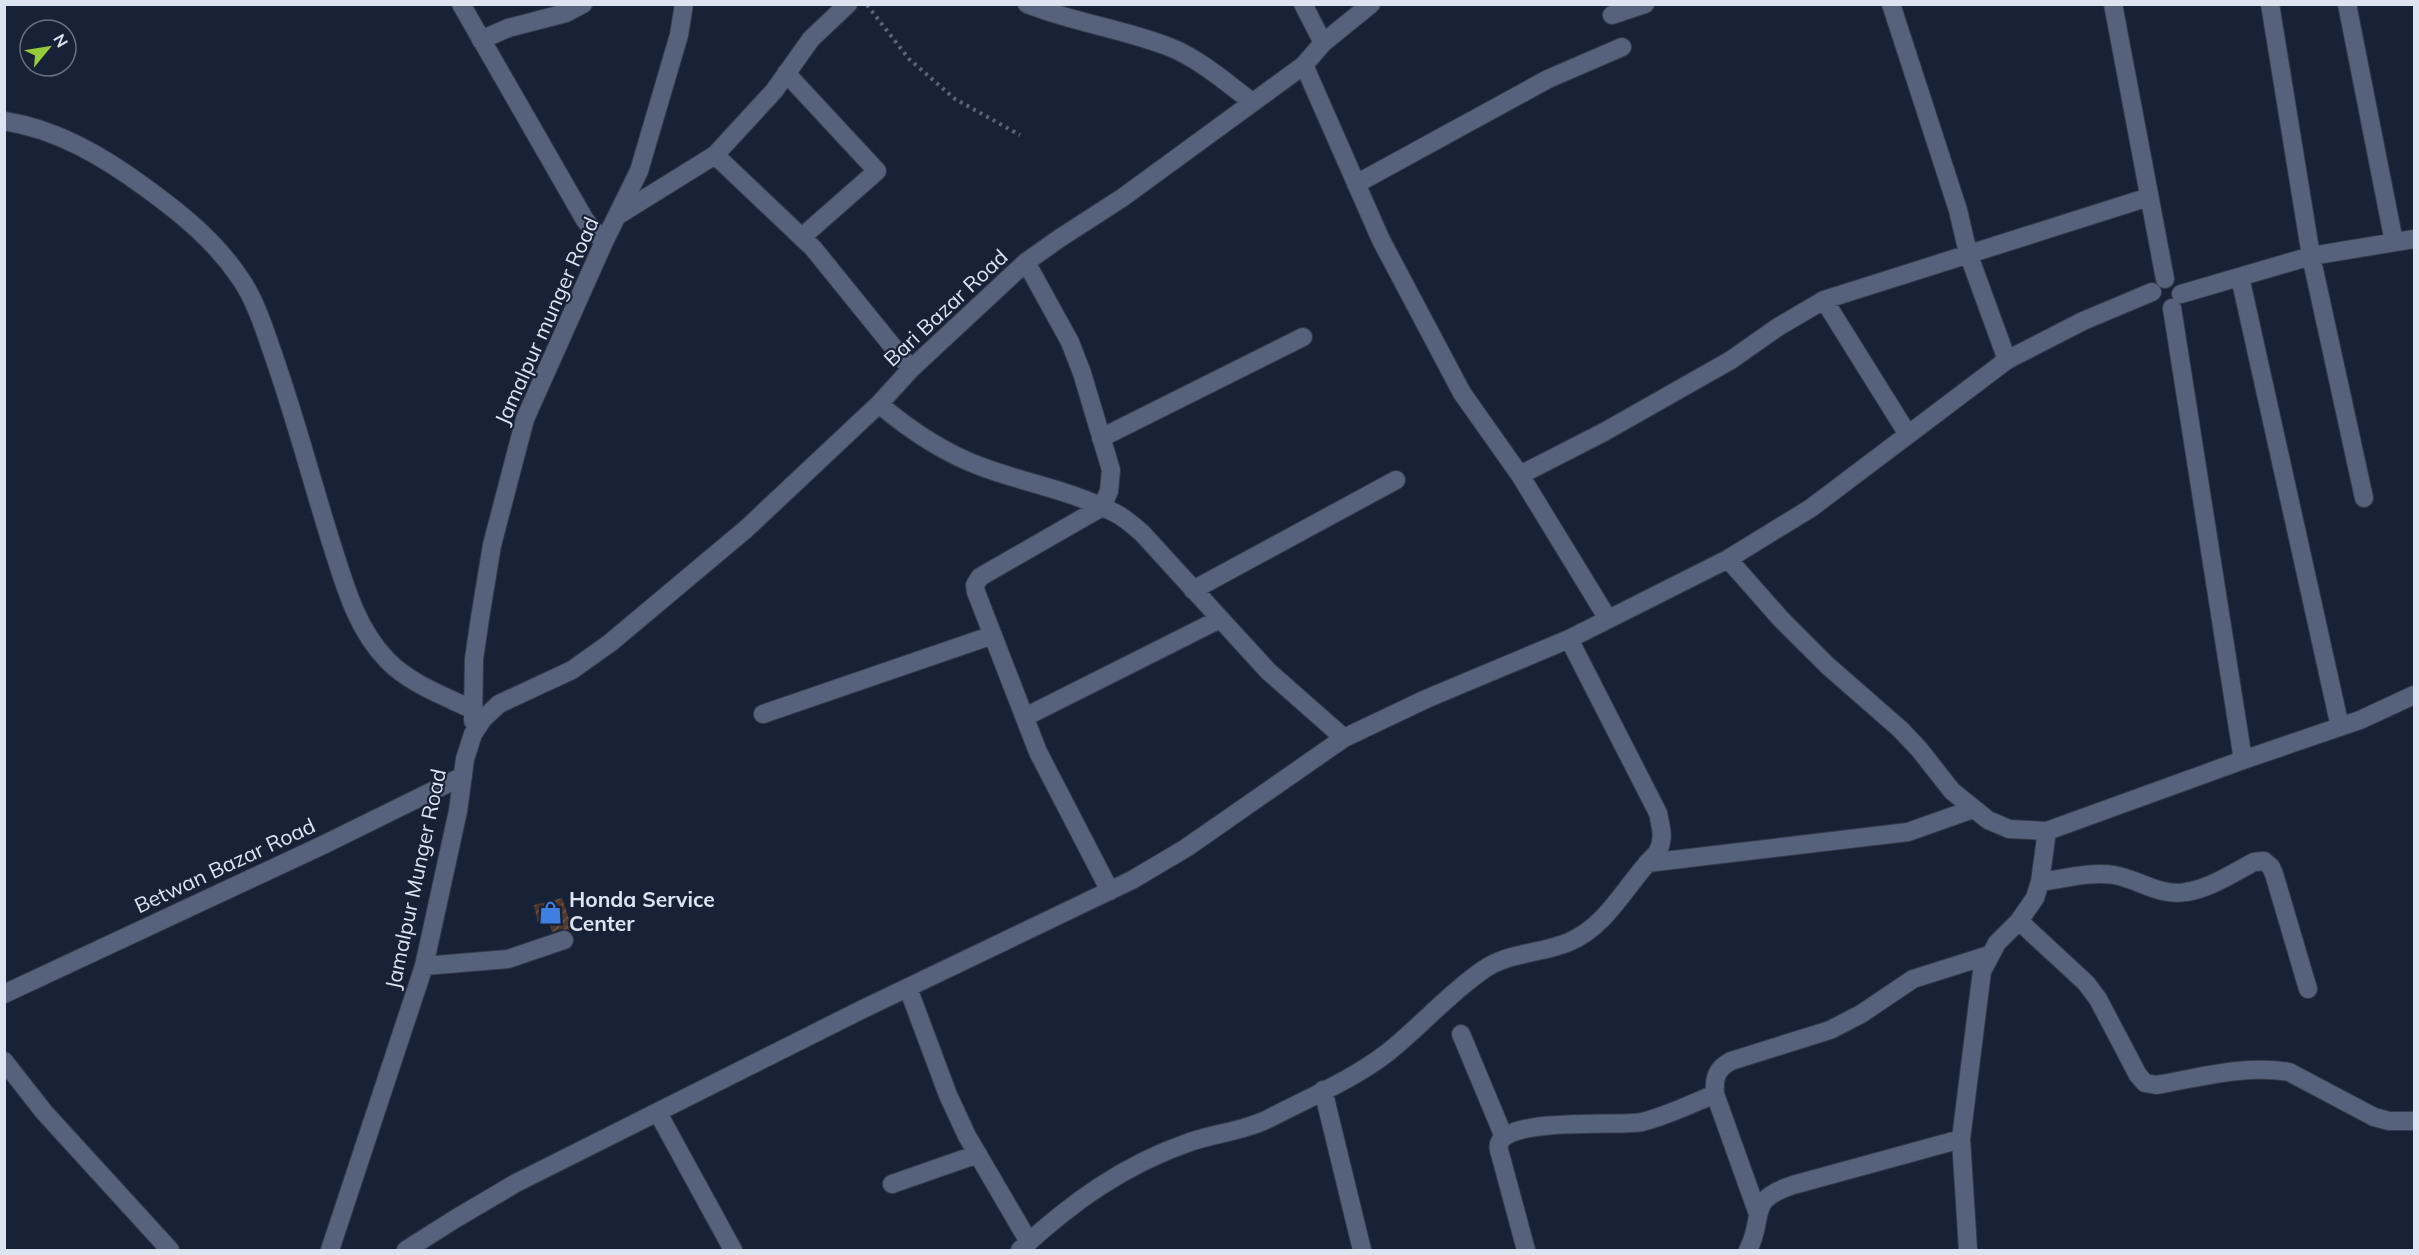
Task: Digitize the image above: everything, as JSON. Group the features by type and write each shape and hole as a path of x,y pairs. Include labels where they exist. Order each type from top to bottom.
{"street":[{"path":"461,4 585,220 604,242"},
{"path":"481,40 508,28 566,13 583,4"},
{"name":"Jamalpur munger Road","path":"473,734 474,659 492,544 525,419 604,242 639,171 678,35 684,4"},
{"path":"619,214 715,155 774,91 811,39 848,4"},
{"path":"1027,4 1148,39 1174,49 1203,65 1252,102"},
{"path":"1303,4 1323,43"},
{"name":"Bari Bazar Road","path":"572,670 610,643 706,564 879,404 911,369 1026,262 1122,198 1304,65 1323,43 1371,4"},
{"path":"1612,15 1645,4"},
{"path":"1891,4 1958,210 1968,252 2007,360"},
{"path":"2113,4 2165,279"},
{"path":"2270,4 2311,256 2364,498"},
{"path":"2347,4 2394,242"},
{"path":"1356,184 1548,79 1622,47"},
{"path":"1304,65 1381,240 1462,393 1520,475 1608,619"},
{"path":"786,73 877,171 802,237"},
{"path":"4,121 29,125 78,144 122,171 187,218 222,255 241,279 261,318 355,612 371,640 388,661 408,677 473,710"},
{"path":"715,155 813,248 911,369"},
{"path":"1520,475 1604,432 1731,360 1824,300 1968,252 2149,197"},
{"path":"2243,760 2177,301 2176,282 2165,279 2156,283 2152,292 2157,306 2177,301 2240,277 2311,256 2415,239"},
{"path":"1026,262 1070,342 1082,373 1111,470 1112,481 1102,507 977,581 976,592 1038,752 1110,891"},
{"path":"2240,277 2340,727"},
{"path":"406,1251 516,1183 908,988 1110,891 1186,848 1344,738 1426,699 1569,639 1728,559 1811,508 1863,470 1907,433 2007,360 2084,321 2152,292"},
{"path":"1824,300 1907,433"},
{"path":"1101,438 1303,337"},
{"path":"879,404 912,432 945,452 1119,515 1142,533 1268,671 1344,738"},
{"path":"1193,590 1396,480"},
{"path":"1728,559 1780,618 1828,666 1920,749 1952,790 1988,820 2009,828 2047,831 2360,720 2415,695"},
{"path":"1025,717 1220,619"},
{"path":"763,714 993,635"},
{"path":"908,988 948,1095 1024,1246 1050,1221 1089,1192 1141,1162 1191,1142 1244,1129 1266,1120 1360,1071 1388,1052 1450,996 1492,963 1559,946 1588,931 1616,904 1662,844 1658,813 1569,639"},
{"name":"Jamalpur Munger Road","path":"330,1251 424,966 458,811 465,759 473,734 483,718 499,705 572,670"},
{"name":"Betwan Bazar Road","path":"4,994 291,860 463,776"},
{"path":"1647,863 1908,832 1972,809"},
{"path":"1968,1251 1961,1139 1982,971 1997,943 2019,921 2035,898 2040,882 2047,831"},
{"path":"2040,882 2097,874 2113,875 2159,891 2185,892 2199,889 2254,862 2264,861 2271,867 2274,874 2308,990"},
{"path":"2019,921 2086,983 2108,1015 2138,1075 2145,1083 2156,1085 2256,1069 2277,1070 2289,1072 2374,1117 2389,1121 2415,1122"},
{"path":"424,966 508,959 564,940"},
{"path":"1758,1214 1715,1094 1715,1076 1718,1070 1731,1061 1830,1030 1861,1014 1913,979 1989,955"},
{"path":"1461,1034 1504,1137"},
{"path":"4,1060 44,1112 170,1251"},
{"path":"1323,1090 1362,1251"},
{"path":"1526,1251 1498,1146 1499,1141 1523,1130 1560,1125 1641,1123 1715,1094"},
{"path":"658,1113 733,1251"},
{"path":"1748,1251 1762,1201 1778,1190 1961,1139"},
{"path":"892,1184 978,1154"}],"path":[{"path":"866,4 909,59 955,99 1020,135"}],"building":[{"name":"Honda Service Center","path":"562,898 569,919 569,930 561,929 552,932 549,922 538,923 534,905"}],"place":[{"name":"Honda Service Center","path":"551,912"}]}
